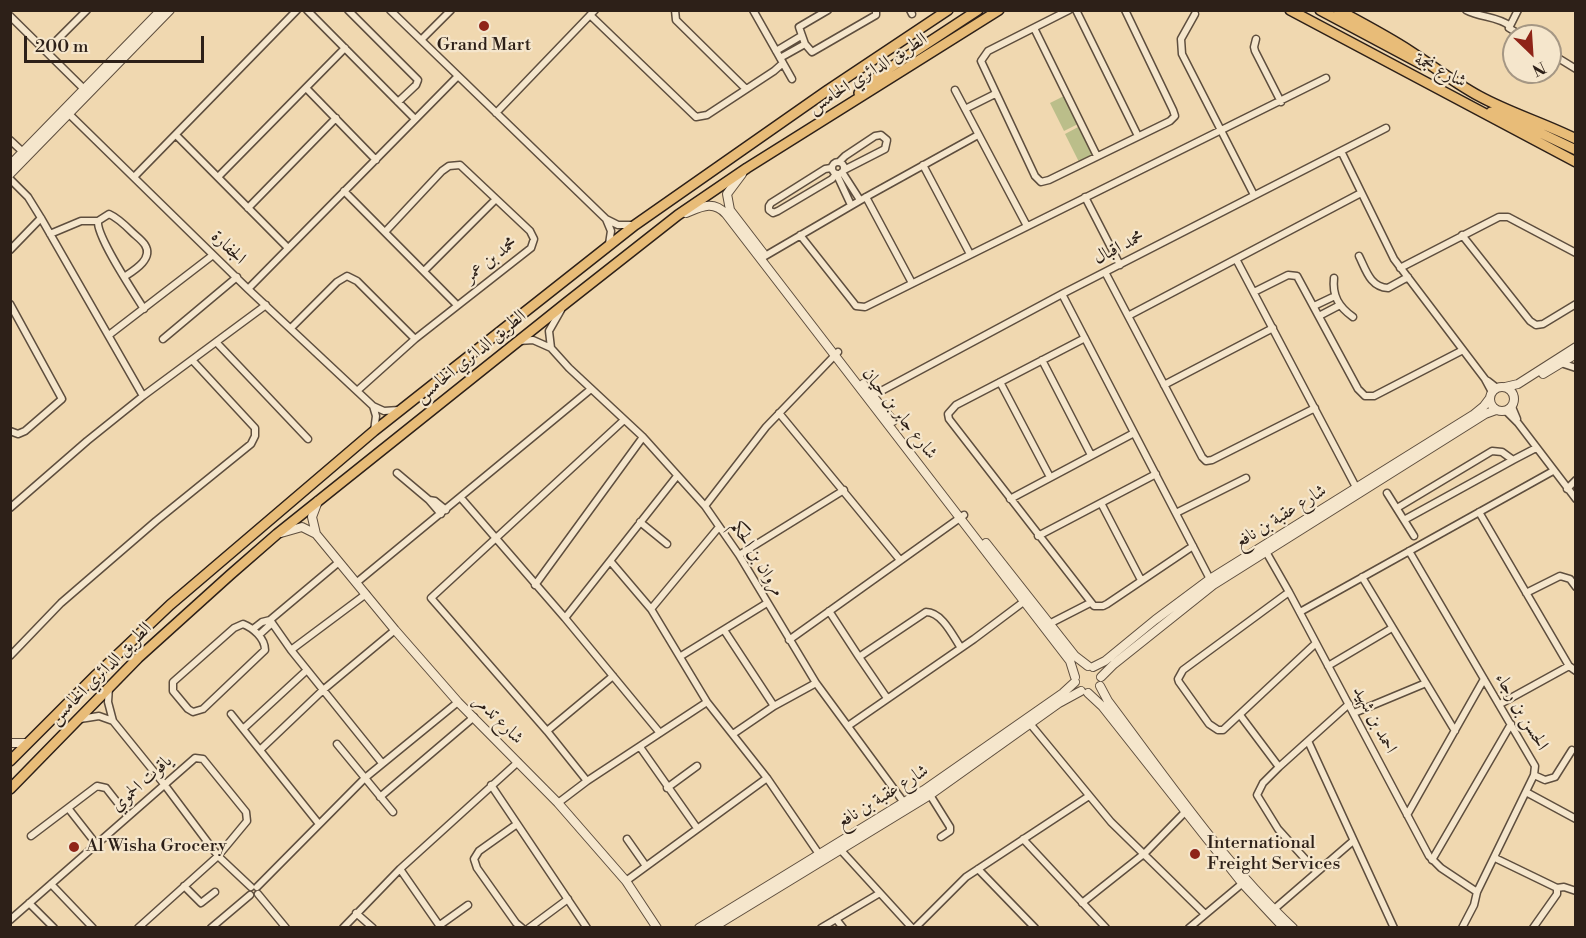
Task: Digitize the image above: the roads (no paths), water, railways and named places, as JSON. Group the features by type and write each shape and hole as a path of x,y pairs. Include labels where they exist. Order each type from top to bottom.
{"main road":[{"name":"الطريق الدائري الخامس","path":"10,761 177,598 374,430 635,225 828,90 948,10"},
{"path":"841,109 882,74 978,10"},
{"name":"الطريق الدائري الخامس","path":"10,789 138,658 277,534 566,303 678,215 747,168 999,10"},
{"name":"شارع نجمة","path":"1290,10 1575,162"},
{"path":"1320,10 1406,58 1439,72"},
{"name":"شارع نجمة","path":"1338,10 1409,50 1439,72 1507,110 1550,126 1575,139"},
{"path":"1475,108 1507,117 1575,150"}],"street":[{"path":"46,51 87,10"},
{"path":"10,174 161,10"},
{"path":"87,91 170,10"},
{"path":"134,177 297,10"},
{"path":"307,10 415,119"},
{"path":"348,10 418,80 416,85 398,102"},
{"path":"390,10 606,219 618,225 635,225"},
{"path":"421,40 451,10"},
{"path":"675,10 676,20 746,89"},
{"path":"753,10 792,79"},
{"path":"828,10 800,27 801,36 812,52 876,15 876,10"},
{"path":"1070,10 988,51 982,57 982,65 1037,180 1045,182 1170,121 1174,116 1125,10"},
{"path":"1076,10 1138,136"},
{"path":"1466,10 1479,16 1499,19 1507,24"},
{"path":"1511,24 1518,10"},
{"path":"496,113 592,13 696,117 707,115 774,71 782,60 805,44"},
{"path":"1194,14 1181,39 1181,49 1254,195"},
{"path":"10,16 87,91"},
{"path":"1034,28 1097,156"},
{"path":"776,51 801,36"},
{"path":"1256,39 1255,51 1281,102"},
{"path":"218,177 345,48"},
{"path":"1562,61 1575,69"},
{"path":"248,289 458,76"},
{"path":"800,235 856,306 865,307 1326,78"},
{"path":"306,88 376,160"},
{"path":"955,90 1027,225"},
{"path":"965,109 995,94"},
{"name":"الجفارة","path":"67,112 248,289 373,406"},
{"path":"248,208 336,118"},
{"name":"محمد اقبال","path":"871,397 1062,294 1386,128"},
{"path":"176,135 288,248"},
{"path":"831,168 844,156 875,136 881,135 886,140 885,149 840,173 778,211 772,213 769,210 771,203 825,168 831,168 840,173 860,200"},
{"path":"765,256 866,196 978,135"},
{"path":"10,140 26,154"},
{"path":"1341,151 1400,268 1496,391"},
{"path":"10,165 26,154"},
{"path":"839,162 843,165 840,173 851,205"},
{"name":"محمد بن عمر","path":"357,391 415,339 534,244 530,231 465,167 460,165 454,165 442,171 385,232"},
{"path":"923,165 970,254"},
{"name":"شارع جابر بن حيان","path":"747,168 730,187 727,194 728,206 836,353"},
{"path":"10,179 28,197 41,218 143,396"},
{"path":"344,191 457,305"},
{"path":"1128,316 1361,194"},
{"path":"866,196 912,283"},
{"path":"1085,197 1120,265"},
{"path":"424,271 496,199"},
{"name":"شارع جابر بن حيان","path":"678,215 711,205 718,206 722,210 871,397 1027,600 1070,661 1075,679"},
{"path":"50,234 81,220 98,221 109,214 116,217 145,244 147,252 137,269 124,277"},
{"path":"1400,268 1494,219 1504,217 1575,253"},
{"path":"10,250 41,218"},
{"path":"606,219 612,231 606,248"},
{"path":"98,221 98,231 144,309"},
{"path":"1462,235 1530,321 1536,325 1543,324 1575,303"},
{"path":"109,335 213,255"},
{"path":"1359,256 1371,281 1377,286 1389,288 1408,278"},
{"path":"1236,259 1357,491"},
{"path":"1105,272 1206,461 1315,408"},
{"path":"1254,292 1288,275 1293,274 1300,280 1358,389 1365,396 1374,396 1463,350"},
{"path":"291,328 337,282 347,276 357,281 415,339"},
{"path":"163,339 237,277"},
{"path":"1334,278 1335,296 1340,305 1353,317"},
{"path":"1062,294 1211,582"},
{"path":"1314,306 1335,296"},
{"path":"518,341 532,340 551,348 549,331 566,303"},
{"path":"10,304 62,399 25,431 18,434 10,432"},
{"path":"12,503 143,396 218,343 266,305"},
{"path":"1319,316 1340,305"},
{"path":"1164,385 1273,328"},
{"path":"1085,338 956,405 948,414 952,424 1090,603 1098,607 1102,606 1193,546"},
{"path":"218,343 308,439"},
{"name":"شارع عقبة بن نافع","path":"1357,491 1473,415 1496,391 1518,384 1575,347"},
{"name":"مروان بن الحكم","path":"551,348 643,438 705,507 739,555 816,683 907,806"},
{"path":"705,507 746,452 779,413 836,353"},
{"path":"1509,409 1514,397 1524,386 1575,354"},
{"path":"1042,360 1091,455"},
{"path":"10,656 62,603 156,521 251,444 255,436 255,428 193,361"},
{"path":"1560,363 1575,368"},
{"path":"1000,382 1050,477"},
{"path":"356,583 591,388"},
{"path":"1496,391 1509,389 1514,397"},
{"path":"1496,391 1492,407 1496,410 1509,409"},
{"path":"374,430 376,421 373,406 390,411 403,409"},
{"path":"1509,409 1575,499"},
{"name":"شارع عقبة بن نافع","path":"1090,667 1105,661 1211,582 1357,491 1485,414 1496,410"},
{"path":"779,413 900,560"},
{"path":"586,781 547,731 431,598 624,420"},
{"path":"1010,499 1134,432"},
{"path":"535,585 643,438"},
{"path":"1404,520 1536,448"},
{"path":"1397,508 1488,453 1502,452 1513,460"},
{"path":"1300,612 1553,471"},
{"path":"397,473 444,512"},
{"path":"1038,536 1156,474"},
{"path":"565,618 677,476"},
{"path":"1176,513 1246,478"},
{"path":"1567,489 1575,480"},
{"path":"739,555 843,490"},
{"path":"1388,493 1413,536"},
{"path":"460,498 565,618 660,733"},
{"path":"316,534 312,517 318,501"},
{"path":"1101,503 1141,580"},
{"path":"1479,512 1569,666 1575,671"},
{"path":"789,640 962,516"},
{"path":"640,522 667,544"},
{"path":"277,534 298,527 306,528 316,534"},
{"path":"651,609 719,527"},
{"name":"شارع تدمر","path":"316,534 458,702 558,803 626,881 657,927"},
{"name":"احمد بن شهيد","path":"1264,549 1432,860 1477,892"},
{"name":"الحسن بن رجاء","path":"1409,551 1535,764 1534,775 1462,927"},
{"path":"258,635 339,562"},
{"path":"611,562 651,609 707,702 767,778 821,856"},
{"path":"1527,593 1560,576 1570,579 1575,587"},
{"path":"1362,577 1455,731"},
{"name":"شارع عقبة بن نافع","path":"1101,677 1211,582"},
{"path":"1289,592 1183,670 1178,678 1181,686 1213,728 1223,730 1316,643"},
{"path":"291,650 366,594"},
{"path":"848,726 1027,600"},
{"name":"شارع جابر بن حيان","path":"1027,600 1075,656 1090,667"},
{"path":"681,656 767,603"},
{"path":"1049,624 1090,603"},
{"path":"829,611 887,698"},
{"path":"859,657 926,612 939,616 961,648"},
{"path":"253,629 262,622 271,622"},
{"path":"271,622 382,763"},
{"path":"243,624 253,629 265,646 262,653 203,709 193,711 188,709 173,691 173,682 237,625 243,624"},
{"path":"1328,666 1392,628"},
{"path":"260,750 323,690 395,630"},
{"path":"724,630 774,706"},
{"path":"1500,704 1569,666"},
{"path":"1187,810 1108,701 1100,686 1101,677 1090,667 1080,669 1075,679 1084,692 1102,706 1244,881 1284,927"},
{"path":"243,729 307,670"},
{"path":"547,731 613,676"},
{"name":"شارع عقبة بن نافع","path":"907,806 930,795 1028,722 1063,693 1075,679"},
{"path":"1407,815 1484,679"},
{"path":"1354,713 1426,682"},
{"path":"733,734 774,706 816,683"},
{"path":"1084,692 1096,690 1100,686"},
{"path":"110,687 108,702 113,721 218,856 255,889 286,927"},
{"name":"شارع عقبة بن نافع","path":"699,927 907,806 1028,722 1066,698 1084,692"},
{"path":"211,927 250,895 254,896 255,889 365,778 458,702"},
{"path":"558,803 586,781 707,702"},
{"path":"1316,871 1278,829 1257,795 1263,783 1279,766 1349,704"},
{"path":"231,714 319,824"},
{"path":"1240,715 1279,766"},
{"path":"77,720 99,716 113,721"},
{"path":"380,797 474,717"},
{"path":"1028,722 1111,822 1205,914"},
{"path":"1432,860 1511,724"},
{"path":"1308,741 1394,927"},
{"path":"10,743 27,743"},
{"path":"337,744 393,812"},
{"path":"640,747 697,828"},
{"path":"1534,775 1545,780 1555,777 1572,750"},
{"name":"ياقوت الحموي","path":"10,920 195,758 203,759 246,812 248,821 218,856 138,927"},
{"path":"343,927 399,868 518,762"},
{"path":"667,788 697,766"},
{"path":"626,881 767,778"},
{"path":"491,785 587,927"},
{"path":"31,836 93,788 102,786 109,791 128,816"},
{"path":"1526,792 1575,819"},
{"name":"شارع عقبة بن نافع","path":"930,795 950,827 950,831 941,837"},
{"path":"838,847 913,927 945,896 978,869 1089,796"},
{"path":"68,807 97,845"},
{"path":"1082,903 1145,853 1187,810"},
{"path":"517,824 479,851 474,859 477,868 516,923 522,927"},
{"path":"627,839 646,866"},
{"path":"1023,839 1106,927"},
{"path":"1271,911 1353,841"},
{"name":"شارع عقبة بن نافع","path":"712,927 821,856"},
{"path":"1495,858 1557,888 1564,887 1575,891"},
{"path":"399,868 441,926 468,905"},
{"path":"978,869 1035,927"},
{"path":"1189,927 1244,881"},
{"path":"51,884 93,927"},
{"path":"184,886 201,903 215,892"},
{"path":"1533,927 1557,894 1557,888"},
{"path":"821,927 880,893"},
{"path":"529,927 568,899"},
{"path":"29,903 54,927"},
{"path":"1271,911 1293,927"},
{"path":"356,913 373,927"},
{"path":"836,919 843,927"}],"place":[{"name":"Grand Mart","path":"484,26"},
{"name":"Al Wisha Grocery","path":"74,847"},
{"name":"International Freight Services","path":"1195,854"}]}
